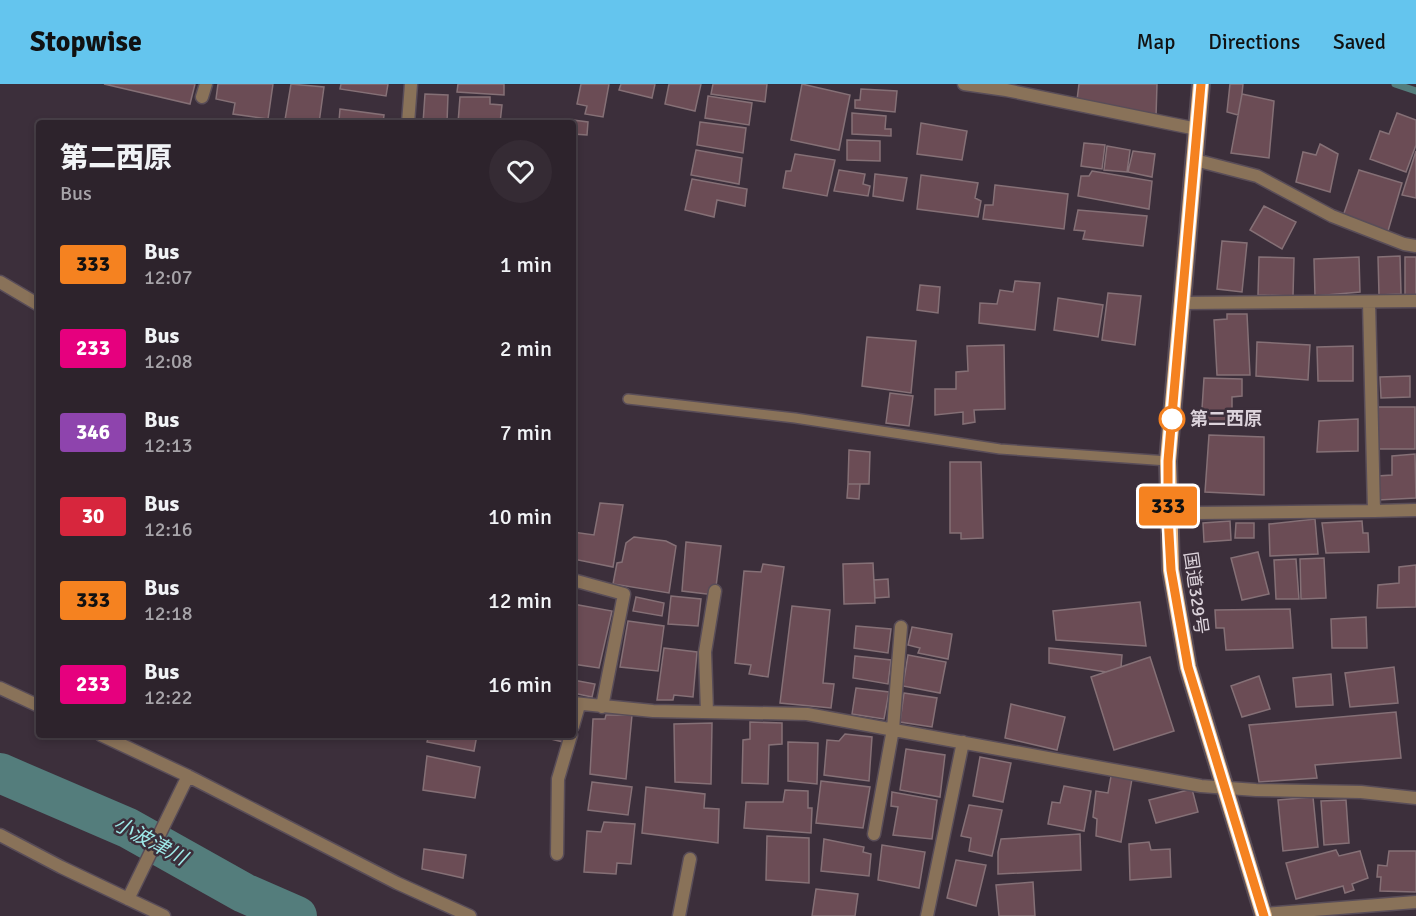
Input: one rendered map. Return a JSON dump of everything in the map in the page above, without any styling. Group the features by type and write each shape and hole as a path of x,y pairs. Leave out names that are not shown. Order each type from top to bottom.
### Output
{"highway":[{"name":"国道329号","path":"1201,84 1168,461 1171,570 1188,667 1264,915"}],"street":[{"path":"408,120 411,84"},
{"path":"964,84 1006,90 1197,129"},
{"path":"1195,160 1257,176 1332,216 1404,244 1416,246"},
{"path":"0,282 36,303"},
{"path":"1182,303 1416,301"},
{"path":"1368,302 1374,511"},
{"path":"1168,516 1196,513 1416,510"},
{"path":"576,581 624,594 602,707"},
{"path":"707,712 705,652 715,591"},
{"path":"874,834 893,729 901,627"},
{"path":"0,687 36,705"},
{"path":"576,704 653,711 807,714 1198,785 1256,790 1361,792 1416,798"},
{"path":"107,738 188,776 397,883 470,916"},
{"path":"557,855 558,779 569,738"},
{"path":"927,916 963,742"},
{"path":"128,899 188,776"},
{"path":"0,835 164,916"},
{"path":"679,916 690,859"},
{"path":"1264,915 1416,902"}],"lane":[{"path":"628,399 795,418 1000,449 1168,461"}],"building":[{"path":"104,84 195,84 190,104"},
{"path":"218,84 273,84 268,119 233,114 235,103 216,99"},
{"path":"291,84 324,87 319,120 285,120"},
{"path":"341,84 388,84 386,96 340,89"},
{"path":"458,84 504,84 504,95 457,92"},
{"path":"581,84 609,84 603,117 585,114 587,106 577,104"},
{"path":"621,84 655,84 652,98 619,90"},
{"path":"669,84 701,84 695,111 665,104"},
{"path":"713,84 767,84 765,102 711,94"},
{"path":"802,84 850,95 839,150 791,140"},
{"path":"1079,84 1157,84 1156,117 1077,100"},
{"path":"1230,84 1243,84 1238,115 1227,112"},
{"path":"861,89 897,91 895,112 855,108 855,100 860,100"},
{"path":"425,94 448,95 447,120 423,120"},
{"path":"1242,94 1274,101 1269,158 1231,153"},
{"path":"708,96 752,103 749,125 705,118"},
{"path":"460,97 490,97 490,104 502,105 500,120 458,120"},
{"path":"340,109 384,115 383,120 339,120"},
{"path":"852,113 886,116 885,129 891,129 891,136 852,134"},
{"path":"1397,113 1416,120 1416,145 1406,172 1370,159 1380,131 1389,134"},
{"path":"576,120 588,122 587,135 576,134"},
{"path":"700,122 746,128 743,153 697,145"},
{"path":"921,123 967,131 962,160 917,154"},
{"path":"847,140 880,141 880,161 847,160"},
{"path":"1084,143 1105,145 1102,169 1081,166"},
{"path":"1320,144 1338,154 1330,192 1296,182 1303,152 1316,155"},
{"path":"1107,146 1130,150 1127,172 1104,170"},
{"path":"696,150 742,158 739,184 691,175"},
{"path":"1133,151 1155,154 1152,177 1128,172"},
{"path":"1416,151 1416,198 1402,195"},
{"path":"795,154 835,160 827,196 783,188 786,171 791,171"},
{"path":"839,170 865,174 863,184 870,186 868,196 834,191"},
{"path":"1359,170 1402,183 1388,231 1342,219"},
{"path":"1092,171 1152,181 1149,209 1078,196 1081,176 1089,176"},
{"path":"875,174 907,178 903,201 873,196"},
{"path":"921,175 978,183 975,198 981,201 978,217 917,209"},
{"path":"692,179 747,189 745,206 717,200 714,217 685,210"},
{"path":"995,185 1068,194 1064,229 983,219 985,205 993,205"},
{"path":"1264,206 1296,222 1282,249 1250,230"},
{"path":"1078,210 1147,216 1143,246 1083,239 1085,231 1074,230"},
{"path":"1222,241 1247,243 1242,292 1217,289"},
{"path":"1400,256 1401,294 1379,295 1378,257"},
{"path":"1259,257 1294,258 1293,296 1258,295"},
{"path":"1359,257 1360,292 1315,296 1314,259"},
{"path":"1405,257 1416,257 1416,295 1405,295"},
{"path":"1015,281 1040,283 1035,330 979,323 980,303 997,304 1000,290 1013,292"},
{"path":"920,285 940,287 938,313 917,310"},
{"path":"1108,293 1141,296 1135,345 1102,340"},
{"path":"1058,298 1103,305 1098,337 1054,330"},
{"path":"1227,314 1247,314 1250,375 1217,375 1214,320 1227,319"},
{"path":"867,337 916,341 911,393 862,386"},
{"path":"1257,342 1310,345 1308,380 1256,376"},
{"path":"1004,345 1005,409 974,410 975,422 963,424 963,412 935,415 935,389 956,389 956,372 968,371 967,346"},
{"path":"1353,346 1353,381 1318,381 1317,347"},
{"path":"1410,376 1410,397 1381,398 1380,377"},
{"path":"1204,378 1242,379 1242,396 1232,397 1232,427 1201,424"},
{"path":"890,393 913,396 909,426 886,423"},
{"path":"1378,407 1415,407 1415,449 1377,449"},
{"path":"1358,419 1358,451 1317,452 1319,421"},
{"path":"1209,435 1264,437 1264,495 1205,492"},
{"path":"849,450 870,452 869,484 848,484"},
{"path":"1415,454 1416,498 1378,500 1377,476 1392,475 1392,456"},
{"path":"950,462 981,462 983,538 961,539 961,533 950,533"},
{"path":"848,484 860,484 859,499 847,498"},
{"path":"600,503 623,505 613,567 576,560 576,532 594,535"},
{"path":"1315,519 1318,554 1270,556 1269,524"},
{"path":"1230,521 1231,540 1204,542 1203,523"},
{"path":"1362,521 1363,533 1368,533 1369,552 1326,553 1322,523"},
{"path":"1236,523 1254,523 1254,538 1235,538"},
{"path":"634,537 666,541 676,546 669,593 613,584 617,563 622,562 626,543"},
{"path":"686,542 721,546 715,595 682,591"},
{"path":"1258,552 1269,594 1242,600 1231,558"},
{"path":"1324,558 1326,598 1301,599 1300,559"},
{"path":"1296,559 1299,599 1276,599 1274,560"},
{"path":"873,563 875,603 844,604 843,564"},
{"path":"763,564 784,567 768,677 749,674 751,665 735,663 744,571 761,572"},
{"path":"1416,565 1416,607 1377,608 1378,585 1399,583 1399,567"},
{"path":"888,579 889,597 875,598 874,580"},
{"path":"671,596 701,599 698,626 668,624"},
{"path":"636,597 664,603 662,616 633,611"},
{"path":"1140,602 1146,646 1056,640 1053,611"},
{"path":"576,605 612,611 599,668 576,664"},
{"path":"792,606 830,610 823,683 834,684 831,708 780,703"},
{"path":"1290,609 1293,648 1226,650 1224,628 1216,628 1215,610"},
{"path":"1366,617 1367,648 1332,648 1331,619"},
{"path":"628,621 664,626 658,671 620,667"},
{"path":"856,626 891,629 888,653 854,648"},
{"path":"912,627 952,634 948,659 918,653 920,648 908,645"},
{"path":"664,648 697,652 693,697 674,695 673,700 657,700"},
{"path":"1049,648 1122,655 1121,667 1106,672 1049,663"},
{"path":"908,655 946,662 940,693 903,686"},
{"path":"855,656 891,660 888,684 853,678"},
{"path":"1150,657 1174,731 1114,750 1091,677"},
{"path":"1394,667 1398,703 1350,707 1345,673"},
{"path":"1331,674 1333,705 1296,707 1293,678"},
{"path":"1259,676 1270,709 1242,717 1231,686"},
{"path":"576,681 595,684 592,697 576,694"},
{"path":"856,688 889,692 884,719 852,714"},
{"path":"904,693 937,698 932,727 900,722"},
{"path":"1011,704 1065,717 1057,750 1005,738"},
{"path":"1396,712 1401,758 1315,765 1317,778 1259,782 1249,725"},
{"path":"606,715 632,715 626,779 590,774 593,719 605,719"},
{"path":"750,722 782,723 782,744 769,745 768,784 742,783 743,740 750,739"},
{"path":"712,723 711,784 675,782 674,724"},
{"path":"845,734 872,737 869,781 824,775 827,740 839,741"},
{"path":"428,738 476,738 474,751 427,742"},
{"path":"547,738 564,738 563,742"},
{"path":"788,742 818,743 817,784 788,781"},
{"path":"906,749 945,755 940,797 900,790"},
{"path":"427,756 480,767 475,798 423,790"},
{"path":"980,757 1011,763 1003,802 973,796"},
{"path":"1111,776 1132,779 1121,842 1096,836 1097,819 1093,817 1096,791 1108,793"},
{"path":"821,781 870,787 863,828 816,823"},
{"path":"592,782 632,787 628,815 588,810"},
{"path":"1064,786 1091,791 1084,831 1048,824 1052,802 1060,803"},
{"path":"646,787 705,794 704,808 719,809 718,843 642,833"},
{"path":"1192,789 1198,812 1156,823 1149,800"},
{"path":"785,790 808,791 808,808 812,808 811,833 744,828 746,802 783,802"},
{"path":"892,792 937,800 932,839 893,835 898,807 891,806"},
{"path":"1313,797 1318,847 1283,851 1278,800"},
{"path":"1346,800 1349,843 1324,845 1321,801"},
{"path":"969,805 1002,810 992,856 969,851 971,838 961,836"},
{"path":"604,822 635,824 631,864 617,863 616,874 584,872 587,831 601,832"},
{"path":"1080,834 1081,870 998,874 998,852 1001,839"},
{"path":"767,836 809,838 809,883 766,880"},
{"path":"824,839 864,847 863,852 871,854 869,876 821,871"},
{"path":"1149,842 1151,850 1170,849 1171,877 1130,880 1129,844"},
{"path":"882,845 925,852 919,888 878,880"},
{"path":"424,849 466,855 463,878 422,869"},
{"path":"1336,850 1339,856 1360,851 1368,878 1352,884 1354,890 1345,893 1343,886 1296,899 1286,863"},
{"path":"1389,851 1416,851 1416,892 1380,891 1381,877 1377,877 1378,865 1387,866"},
{"path":"956,860 986,865 976,906 947,898"},
{"path":"1033,882 1035,916 999,916 996,885"},
{"path":"816,889 858,894 855,916 812,916"}],"waterway":[{"path":"1395,84 1416,91"},
{"name":"小波津川","path":"0,773 128,828 244,893 297,916"}],"bus line":[{"name":"333","path":"1201,84 1168,461 1171,570 1188,667 1264,916"}],"place":[{"name":"第二西原","path":"1172,419"}]}
